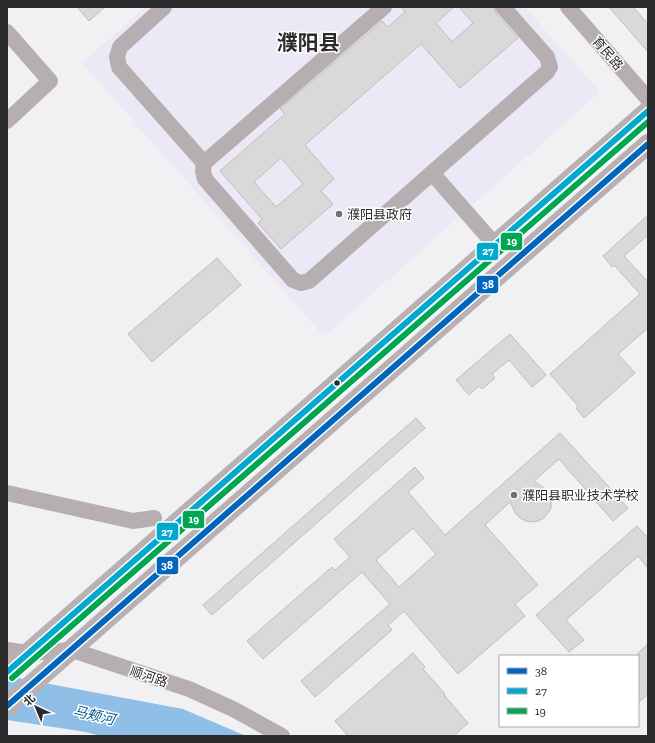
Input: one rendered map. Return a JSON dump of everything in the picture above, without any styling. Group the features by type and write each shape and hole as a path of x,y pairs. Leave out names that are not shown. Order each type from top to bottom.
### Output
{"main road":[{"path":"9,663 28,652 648,111"},
{"path":"7,706 648,144"},
{"path":"284,428 302,448"}],"street":[{"path":"164,7 120,47 117,57 119,67 204,163"},
{"path":"384,7 204,163 203,171 205,179 293,280 301,284 309,281 547,72 550,67 547,57 503,7"},
{"name":"育民路","path":"568,7 648,99"},
{"path":"7,32 50,81 7,121"},
{"path":"432,173 495,245"},
{"path":"7,493 133,521 154,518"},
{"name":"顺河路","path":"28,652 72,650 189,689 233,709 282,736"}],"shaded area":[{"name":"濮阳县政府","path":"145,7 525,7 600,92 324,337 82,63"}],"water":[{"name":"马颊河","path":"7,676 183,709 246,736 100,736 86,732 7,720"}],"building":[{"path":"77,7 105,7 89,21"},
{"path":"401,7 454,7 436,23 452,42 473,23 459,7 494,7 496,13 518,38 460,88 421,44 305,145 334,179 321,191 333,204 281,249 258,223 262,219 220,171 285,114 280,109 382,21 388,27 405,12","holes":["281,158 303,184 276,207 254,182"]},
{"path":"609,7 633,7 648,24 648,52"},
{"path":"648,215 648,235 624,256 648,282 648,328 618,354 635,373 584,418 576,408 578,406 550,374 640,294 614,265 612,267 603,256"},
{"path":"217,258 241,285 152,362 128,334"},
{"path":"510,334 546,375 532,387 509,360 492,374 495,378 482,389 479,386 469,395 456,380"},
{"path":"416,418 425,428 212,615 203,605"},
{"path":"560,433 628,508 613,521 559,459 534,481 544,488 551,497 551,508 544,518 532,522 526,521 516,514 510,502 485,525 538,585 515,604 525,616 458,674 404,611 388,625 392,630 315,697 301,681 390,604 362,572 263,659 247,641 332,567 335,570 350,557 334,539 415,467 424,478 408,492 445,535","holes":["413,528 436,554 399,587 376,560"]},
{"path":"637,526 648,538 648,568 638,556 566,620 584,640 569,652 536,615"},
{"path":"648,644 648,694 639,702 639,655 638,653"},
{"path":"413,653 425,667 423,669 468,723 454,736 348,736 335,721"}],"transit line":[{"name":"27","path":"7,672 648,111"},
{"name":"19","path":"12,678 648,122"},
{"name":"38","path":"7,706 648,144"}],"place":[{"name":"濮阳县政府","path":"339,214"},
{"name":"濮阳县职业技术学校","path":"514,495"}],"district":[{"name":"濮阳县","path":"308,43"}]}
